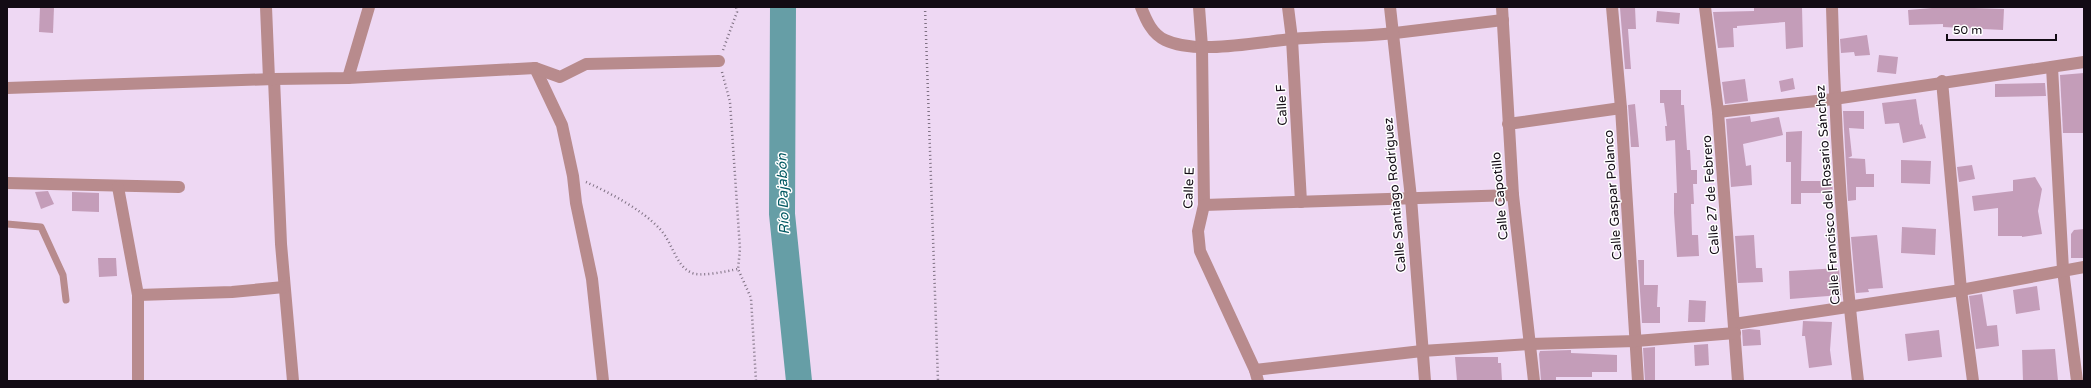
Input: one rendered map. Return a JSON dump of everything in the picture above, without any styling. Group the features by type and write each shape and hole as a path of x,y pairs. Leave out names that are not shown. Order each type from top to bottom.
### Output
{"street":[{"path":"266,7 284,287 293,381"},
{"path":"348,78 369,7"},
{"path":"1141,7 1146,21 1164,40 1178,45 1202,47 1292,39 1394,33 1503,20"},
{"name":"Calle E","path":"1199,7 1202,47 1204,205 1198,231 1200,251 1256,376"},
{"name":"Calle F","path":"1288,7 1292,39 1301,202"},
{"name":"Calle Santiago Rodríguez","path":"1390,7 1411,198 1425,381"},
{"name":"Calle Capotillo","path":"1502,7 1513,195 1534,381"},
{"name":"Calle Gaspar Polanco","path":"1612,7 1621,108 1638,381"},
{"name":"Calle 27 de Febrero","path":"1704,7 1718,112 1738,381"},
{"name":"Calle Francisco del Rosario Sánchez","path":"1832,7 1834,99 1849,305 1858,381"},
{"path":"7,88 271,79 348,78 535,68 560,77 586,64 719,61"},
{"path":"1718,112 1834,99 2084,62"},
{"path":"2052,67 2063,270 2077,381"},
{"path":"535,68 562,125 592,279 603,381"},
{"path":"1942,82 1961,290 1973,381"},
{"path":"1508,124 1621,108"},
{"path":"7,183 118,187 179,187"},
{"path":"118,187 138,295 138,381"},
{"path":"1204,205 1513,195"},
{"path":"1256,376 1422,351 1530,344 1636,341 1735,328 1849,305 1961,290 2084,267"},
{"path":"138,295 232,292 284,287"}],"lane":[{"path":"7,224 42,227 63,275 66,300"}],"path":[{"path":"736,7 736,12 719,61 730,102 740,249 738,269 751,298 756,381"},
{"path":"925,7 938,381"},
{"path":"573,176 616,196 659,227 672,246 680,264 691,273 706,274 738,269"}],"building":[{"path":"40,7 54,7 53,33 39,32"},
{"path":"1635,7 1636,29 1628,29 1631,69 1625,69 1620,8"},
{"path":"1754,7 1802,7 1803,47 1786,49 1785,22 1737,26 1737,28 1733,28 1734,47 1718,48 1713,12 1754,11"},
{"path":"1944,7 2004,9 2003,30 1943,27 1943,24 1909,25 1908,10"},
{"path":"1657,11 1680,13 1679,24 1656,22"},
{"path":"1867,35 1870,55 1855,56 1854,52 1841,53 1840,39"},
{"path":"1879,55 1898,57 1896,74 1877,72"},
{"path":"2084,73 2084,133 2063,133 2060,75"},
{"path":"1793,78 1795,89 1781,92 1779,81"},
{"path":"1745,79 1748,101 1725,104 1722,82"},
{"path":"2045,83 2046,96 1995,97 1995,84"},
{"path":"1660,90 1681,90 1681,105 1684,105 1687,150 1690,150 1691,170 1697,170 1697,184 1693,184 1694,204 1691,204 1692,235 1698,235 1699,256 1677,257 1674,213 1674,193 1677,193 1675,140 1666,141 1665,126 1667,126 1664,103 1660,103"},
{"path":"1916,99 1920,125 1922,124 1926,138 1903,143 1899,123 1885,124 1882,103"},
{"path":"1635,104 1639,147 1631,147 1628,105"},
{"path":"1843,111 1864,111 1864,129 1849,128 1852,156 1848,158 1865,159 1866,174 1874,174 1874,187 1856,187 1856,200 1848,201"},
{"path":"1750,116 1751,122 1779,117 1783,135 1743,144 1746,166 1751,165 1752,185 1731,187 1726,119"},
{"path":"1802,131 1801,181 1832,181 1833,193 1801,193 1801,204 1791,204 1791,162 1786,162 1786,132"},
{"path":"1901,160 1931,161 1930,184 1901,183"},
{"path":"1972,165 1975,179 1959,182 1957,167"},
{"path":"2035,177 2042,189 2038,211 2042,234 2022,237 1998,236 1998,208 1974,211 1972,196 2013,191 2013,180"},
{"path":"48,191 54,204 41,209 35,192"},
{"path":"72,192 99,193 99,212 72,211"},
{"path":"1902,227 1936,229 1935,255 1901,253"},
{"path":"2084,229 2084,258 2071,258 2071,234 2074,230"},
{"path":"1754,235 1756,268 1762,268 1763,282 1738,283 1735,236"},
{"path":"1877,235 1883,288 1868,289 1869,292 1856,293 1851,237"},
{"path":"98,258 116,258 117,276 99,277"},
{"path":"1638,260 1644,260 1644,285 1658,285 1657,307 1660,307 1660,323 1642,323"},
{"path":"1839,268 1841,295 1790,299 1789,271"},
{"path":"2037,286 2040,310 2016,314 2013,290"},
{"path":"1982,294 1987,326 1997,325 1999,346 1976,349 1969,296"},
{"path":"1689,300 1706,301 1705,322 1688,322"},
{"path":"1803,321 1832,322 1830,350 1832,365 1809,368 1805,336 1802,336"},
{"path":"1742,330 1760,330 1761,345 1743,346"},
{"path":"1939,330 1942,357 1908,361 1905,334"},
{"path":"1708,344 1709,365 1695,366 1694,345"},
{"path":"1655,347 1655,381 1645,381 1643,348"},
{"path":"2055,349 2058,381 2023,381 2022,350"},
{"path":"1571,350 1571,353 1617,355 1617,372 1592,372 1592,377 1556,377 1556,381 1541,381 1540,351"},
{"path":"1455,357 1498,357 1498,363 1501,363 1502,381 1457,381"}],"waterway":[{"name":"Río Dajabón","path":"783,7 782,214 799,381"}]}
